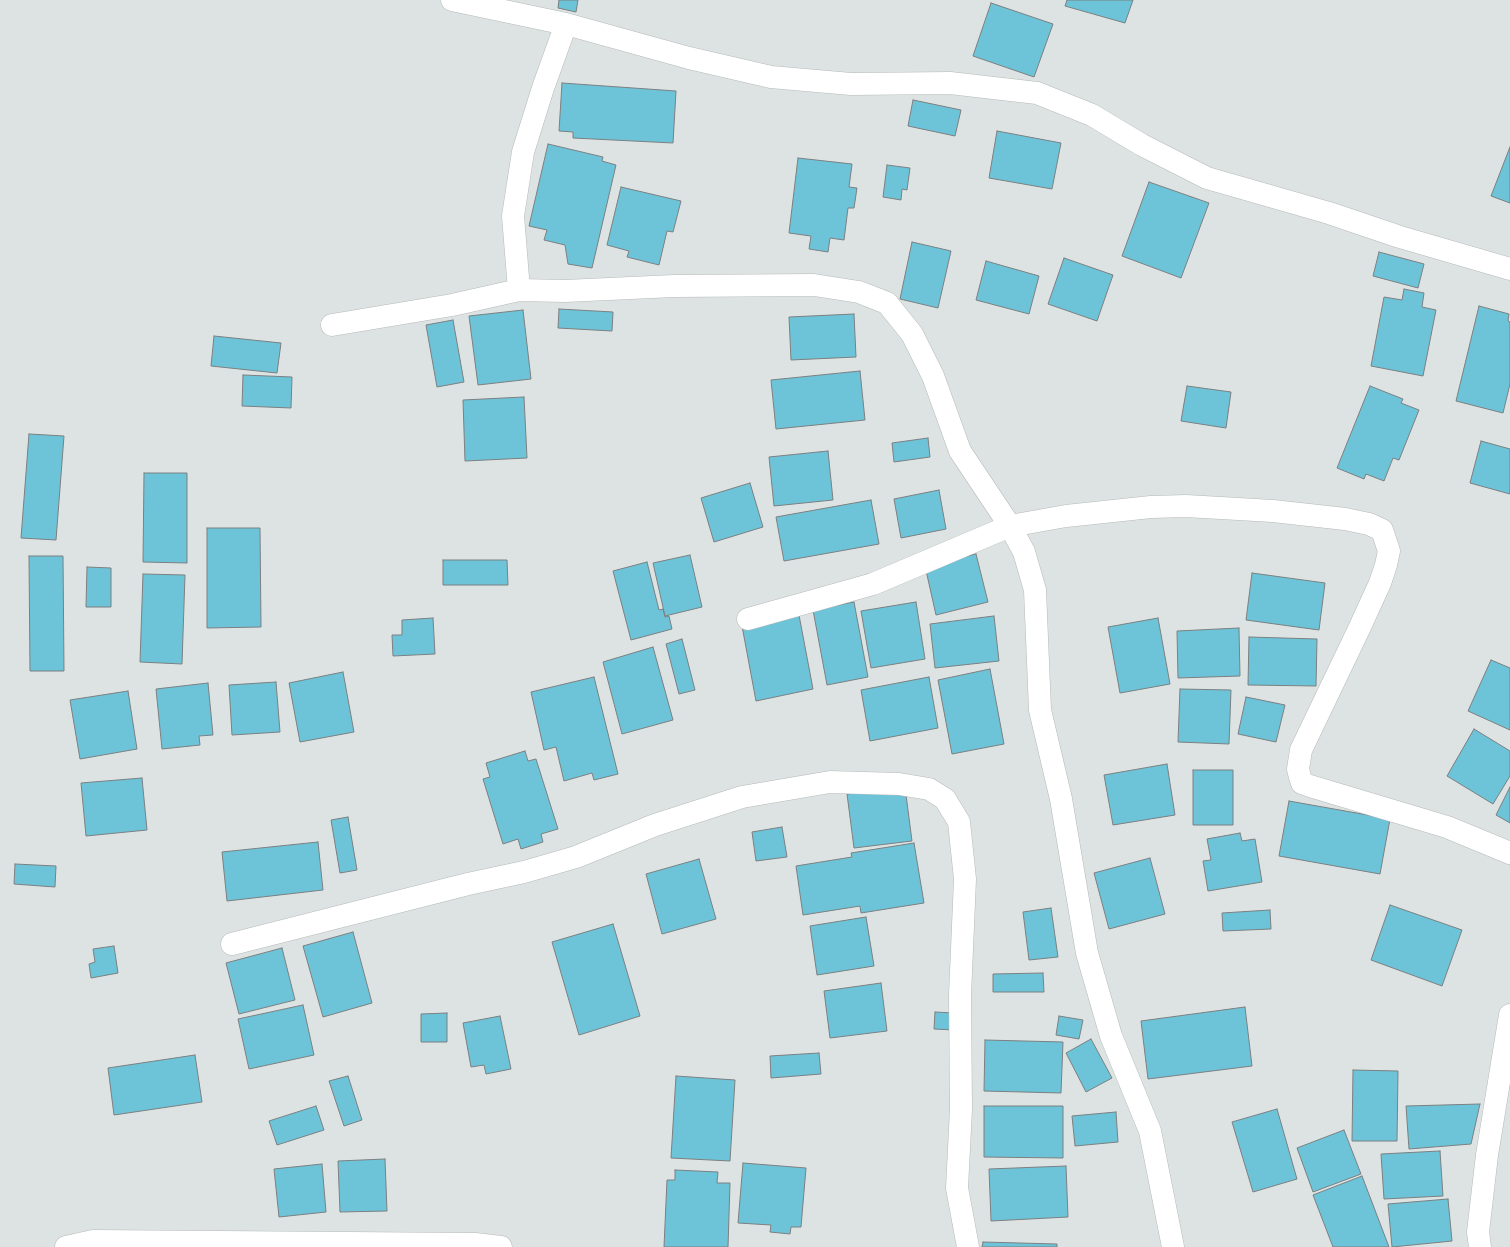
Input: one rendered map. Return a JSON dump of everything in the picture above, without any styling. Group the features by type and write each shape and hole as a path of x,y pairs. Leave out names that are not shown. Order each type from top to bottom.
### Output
{"street":[{"path":"452,0 566,24 689,58 771,77 851,84 950,84 1037,93 1092,115 1142,145 1207,178 1329,212 1400,237 1510,269"},
{"path":"519,290 513,216 522,152 542,88 566,24"},
{"path":"332,325 452,305 519,290 565,291 674,286 814,285 859,292 887,303 912,334 933,376 960,451 1010,526 1024,552 1035,590 1040,710 1062,799 1087,953 1111,1036 1150,1131 1173,1247"},
{"path":"748,619 873,584 1010,526 1066,516 1151,507 1186,506 1273,511 1345,519 1370,524 1382,530 1389,551 1382,577 1360,629 1301,750 1298,769 1302,783 1447,827 1510,853"},
{"path":"232,944 468,884 524,872 576,857 655,825 742,796 830,782 899,784 929,790 945,799 958,822 965,879 960,996 961,1109 957,1188 968,1247"},
{"path":"1480,1247 1478,1232 1488,1155 1510,1015"},
{"path":"66,1247 93,1242 475,1244 501,1247"}],"building":[{"path":"559,0 578,0 576,12 558,8"},
{"path":"1067,0 1133,0 1125,23 1065,6"},
{"path":"991,3 1053,24 1034,77 973,56"},
{"path":"562,83 676,91 673,143 573,138 573,132 559,131"},
{"path":"913,100 961,110 955,136 908,126"},
{"path":"997,131 1061,143 1052,189 989,178"},
{"path":"548,144 603,157 602,161 616,165 592,268 568,264 565,245 544,240 547,230 529,226"},
{"path":"1510,147 1510,203 1491,196"},
{"path":"798,158 852,164 849,187 857,188 854,208 848,208 844,240 830,238 828,252 809,249 811,236 789,233"},
{"path":"887,165 910,168 907,190 902,189 901,200 883,197"},
{"path":"1149,182 1209,203 1181,278 1122,256"},
{"path":"621,187 681,201 673,232 667,231 659,265 627,257 629,251 607,245"},
{"path":"912,242 951,251 938,308 900,299"},
{"path":"1379,252 1424,264 1418,288 1373,276"},
{"path":"1064,258 1113,275 1097,321 1048,304"},
{"path":"986,261 1039,276 1029,314 976,300"},
{"path":"1404,289 1424,293 1422,307 1436,310 1423,376 1371,366 1384,297 1402,300"},
{"path":"1479,306 1509,314 1510,384 1503,413 1456,401"},
{"path":"559,309 613,312 612,331 558,328"},
{"path":"523,310 531,379 478,385 469,316"},
{"path":"854,314 856,357 791,360 789,317"},
{"path":"453,320 464,382 437,387 426,325"},
{"path":"214,336 281,343 277,373 211,366"},
{"path":"860,371 865,420 776,429 771,380"},
{"path":"243,375 292,377 291,408 242,406"},
{"path":"1187,386 1231,392 1226,428 1181,421"},
{"path":"1370,386 1403,399 1401,403 1419,410 1399,460 1393,458 1384,481 1366,474 1364,479 1337,468"},
{"path":"524,397 527,458 465,461 463,400"},
{"path":"29,434 64,436 56,540 21,538"},
{"path":"928,438 930,457 894,462 892,443"},
{"path":"1481,441 1510,449 1510,494 1470,483"},
{"path":"828,451 833,500 774,506 769,457"},
{"path":"144,473 187,473 187,563 143,562"},
{"path":"750,483 763,527 714,542 701,498"},
{"path":"939,490 946,529 901,538 894,499"},
{"path":"871,500 879,544 784,561 776,517"},
{"path":"207,528 260,528 261,627 207,628"},
{"path":"976,554 988,602 936,615 925,566"},
{"path":"690,555 702,607 665,616 653,563"},
{"path":"29,556 63,556 64,671 30,671"},
{"path":"443,560 507,560 508,585 443,585"},
{"path":"647,562 659,610 663,609 665,617 669,616 672,629 631,640 613,571"},
{"path":"87,567 111,568 111,607 86,607"},
{"path":"1252,573 1325,583 1319,630 1246,620"},
{"path":"143,574 185,575 182,664 140,662"},
{"path":"854,602 868,677 827,685 813,610"},
{"path":"916,602 925,659 871,668 861,611"},
{"path":"799,615 813,689 756,701 742,626"},
{"path":"994,616 999,661 935,668 930,624"},
{"path":"433,618 435,654 393,656 392,635 402,635 402,620"},
{"path":"1158,618 1170,684 1120,693 1108,627"},
{"path":"1239,628 1240,676 1178,678 1177,631"},
{"path":"1249,637 1317,639 1316,686 1248,685"},
{"path":"682,639 695,690 679,694 666,644"},
{"path":"653,647 673,720 622,734 603,662"},
{"path":"1491,660 1510,668 1510,730 1468,711"},
{"path":"990,669 1004,744 952,754 938,680"},
{"path":"343,672 354,732 300,742 289,683"},
{"path":"594,677 618,774 594,780 592,773 564,781 556,747 544,750 531,692"},
{"path":"929,677 938,728 870,741 861,690"},
{"path":"276,682 280,732 232,735 229,685"},
{"path":"208,683 213,735 199,736 200,745 162,749 156,689"},
{"path":"1180,689 1231,690 1229,744 1178,742"},
{"path":"128,691 137,749 80,759 70,700"},
{"path":"1246,697 1285,705 1276,742 1238,734"},
{"path":"1474,729 1510,751 1510,776 1493,804 1447,776"},
{"path":"525,751 528,761 536,759 558,829 541,834 543,842 521,849 518,839 503,844 483,779 490,777 486,763"},
{"path":"1167,764 1175,815 1113,825 1104,775"},
{"path":"1193,770 1233,770 1233,825 1193,825"},
{"path":"142,778 147,830 86,836 81,783"},
{"path":"905,787 912,841 854,848 847,794"},
{"path":"1510,787 1510,823 1496,815"},
{"path":"1289,801 1390,819 1380,874 1279,856"},
{"path":"348,817 357,870 340,873 331,820"},
{"path":"782,827 787,857 756,861 752,832"},
{"path":"1240,833 1242,841 1255,839 1262,882 1208,891 1203,861 1211,860 1207,839"},
{"path":"318,842 323,890 227,901 222,852"},
{"path":"914,843 924,903 861,913 860,906 803,915 796,866 852,857 851,853"},
{"path":"1150,858 1165,914 1109,929 1094,873"},
{"path":"699,859 716,919 662,934 646,874"},
{"path":"15,864 56,866 55,887 14,884"},
{"path":"1390,905 1462,930 1442,986 1371,960"},
{"path":"1051,908 1058,957 1029,960 1023,912"},
{"path":"1270,910 1271,929 1223,931 1222,913"},
{"path":"866,917 874,966 817,975 810,926"},
{"path":"613,924 640,1016 579,1035 552,942"},
{"path":"353,932 372,1003 323,1017 303,946"},
{"path":"114,946 118,973 91,978 89,964 95,962 93,949"},
{"path":"282,948 295,1000 239,1014 226,963"},
{"path":"1043,973 1044,992 993,992 993,974"},
{"path":"881,983 887,1031 830,1038 824,991"},
{"path":"303,1005 314,1055 249,1069 238,1019"},
{"path":"1245,1007 1252,1066 1148,1079 1141,1021"},
{"path":"935,1012 954,1013 954,1030 934,1029"},
{"path":"447,1013 447,1042 421,1042 421,1014"},
{"path":"500,1016 511,1069 486,1074 484,1065 471,1067 463,1023"},
{"path":"1059,1016 1083,1020 1079,1039 1056,1035"},
{"path":"1091,1039 1112,1078 1086,1092 1066,1053"},
{"path":"985,1040 1063,1042 1061,1093 984,1091"},
{"path":"819,1053 821,1074 771,1078 770,1056"},
{"path":"195,1055 202,1102 114,1115 108,1068"},
{"path":"1353,1070 1398,1071 1397,1141 1352,1141"},
{"path":"348,1076 362,1120 344,1126 329,1081"},
{"path":"676,1076 735,1080 730,1161 671,1158"},
{"path":"1480,1104 1471,1144 1409,1149 1406,1106"},
{"path":"316,1106 324,1130 277,1145 269,1121"},
{"path":"984,1106 1063,1106 1063,1158 984,1157"},
{"path":"1277,1109 1297,1179 1253,1192 1232,1122"},
{"path":"1116,1112 1118,1142 1075,1146 1072,1116"},
{"path":"1344,1130 1361,1174 1313,1192 1297,1148"},
{"path":"1440,1151 1443,1196 1384,1199 1381,1154"},
{"path":"385,1159 387,1211 340,1212 338,1161"},
{"path":"743,1163 806,1168 801,1227 791,1227 790,1234 770,1232 771,1225 738,1223"},
{"path":"322,1164 326,1212 279,1217 274,1169"},
{"path":"1066,1166 1068,1217 991,1221 989,1169"},
{"path":"675,1170 718,1172 717,1183 730,1183 728,1247 664,1247 667,1180 675,1180"},
{"path":"1362,1176 1389,1247 1333,1247 1313,1195"},
{"path":"1448,1199 1452,1241 1392,1247 1388,1204"},
{"path":"983,1242 1057,1244 1057,1247 982,1247"}]}
